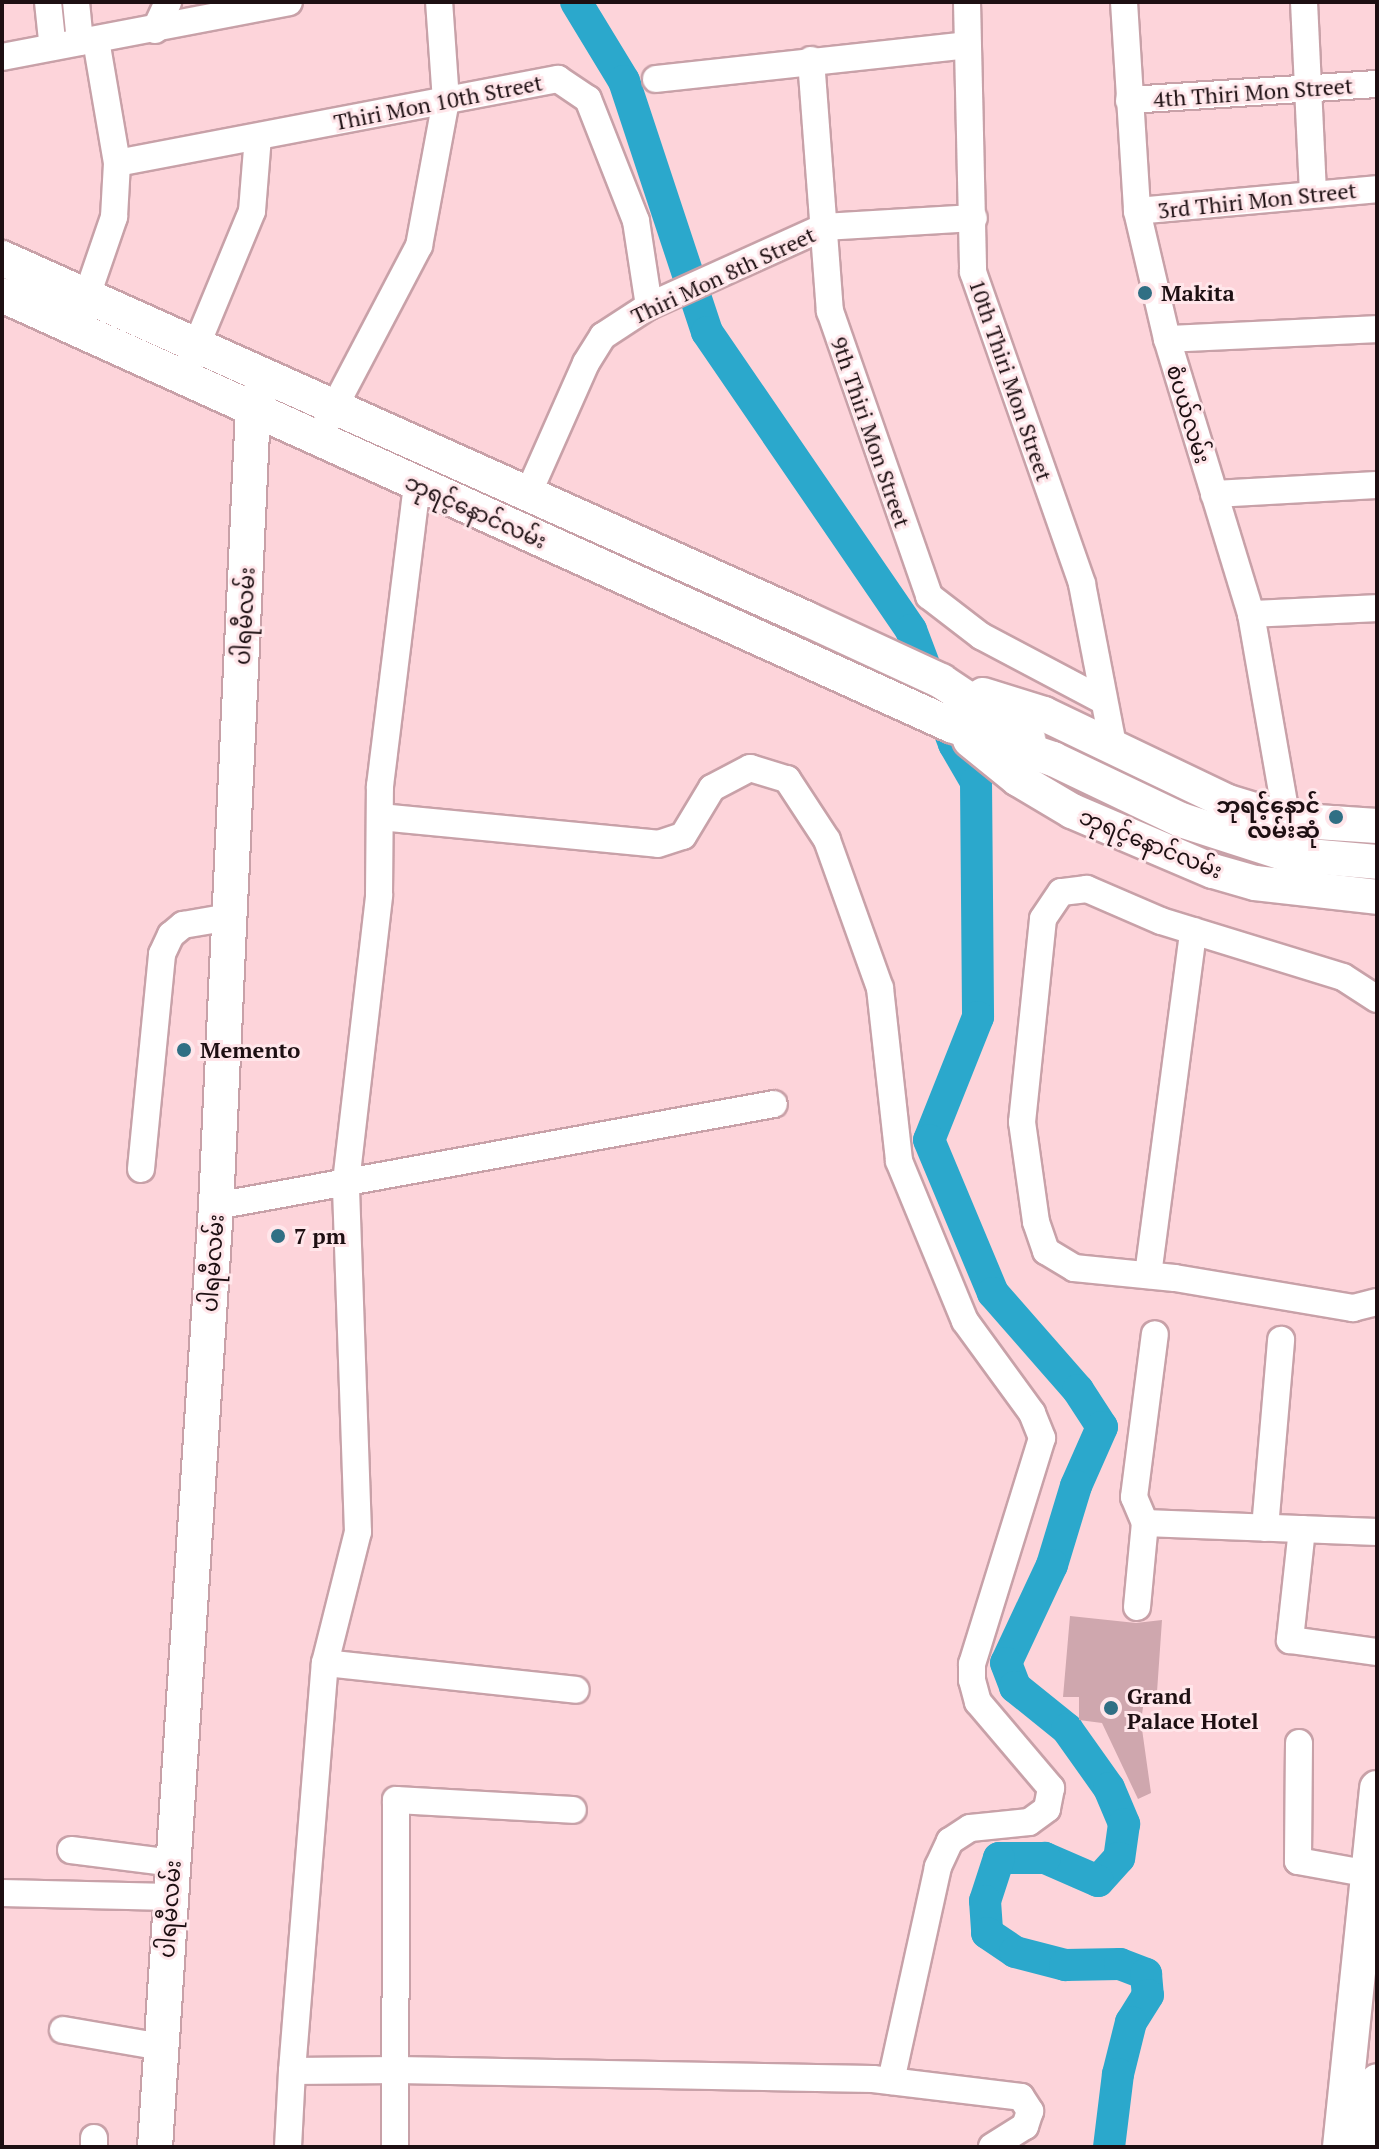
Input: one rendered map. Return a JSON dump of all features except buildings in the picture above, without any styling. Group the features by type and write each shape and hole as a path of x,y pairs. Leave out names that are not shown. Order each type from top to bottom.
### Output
{"main road":[{"name":"ဘုရင့်နောင်လမ်း","path":"2,258 81,314"},
{"name":"ဘုရင့်နောင်လမ်း","path":"2,295 81,314 259,395 319,440 951,725 1053,759 1227,838 1286,854 1377,862"},
{"name":"ဘုရင့်နောင်လမ်း","path":"259,395 332,408 941,681 1044,714 1228,802 1287,820 1377,826"},
{"name":"ပါရမီလမ်း","path":"155,2147 216,1206 259,395"},
{"path":"409,481 416,445"},
{"name":"ဘုရင့်နောင်လမ်း","path":"941,681 1053,759"},
{"name":"ဘုရင့်နောင်လမ်း","path":"951,725 1018,779 1072,811 1174,855 1255,883 1377,897"},
{"path":"1364,2143 1371,1979 1370,1874 1377,1788"},
{"path":"1364,2143 1377,2081"}],"street":[{"path":"48,2 52,39"},
{"path":"76,2 117,163 114,217 81,314"},
{"path":"155,30 168,2"},
{"path":"2,57 289,2"},
{"path":"319,440 332,408 419,246 446,101 439,2"},
{"name":"10th Thiri Mon Street","path":"967,2 973,272 1082,584 1114,750"},
{"name":"စံပယ်လမ်း","path":"1124,2 1137,211 1167,339 1251,614 1287,820"},
{"path":"1304,2 1313,191"},
{"path":"656,79 967,45"},
{"name":"9th Thiri Mon Street","path":"811,60 830,311 929,596 981,636 1104,701"},
{"name":"Thiri Mon 10th Street","path":"117,163 558,79 588,99 636,221 649,306"},
{"name":"4th Thiri Mon Street","path":"1129,100 1308,86 1377,84"},
{"path":"189,363 252,211 258,137"},
{"name":"3rd Thiri Mon Street","path":"1137,211 1313,191 1377,189"},
{"name":"Thiri Mon 8th Street","path":"528,494 597,345 649,306 824,227 974,218"},
{"path":"1167,339 1377,329"},
{"path":"288,2147 325,1663 358,1532 346,1182 379,895 380,817 409,481"},
{"path":"1214,494 1377,485"},
{"path":"1251,614 1377,608"},
{"path":"380,817 658,844 683,836 712,788 750,768 787,779 827,840 880,988 899,1161 965,1321 1032,1413 1042,1438 972,1664 972,1680 978,1702 1051,1788 1047,1809 1029,1822 970,1828 950,1841 938,1867 891,2081"},
{"path":"1377,999 1343,977 1193,931 1087,889 1061,892 1043,919 1022,1122 1036,1222 1046,1251 1074,1268 1148,1275 1353,1308 1377,1302"},
{"path":"141,1169 162,954 171,935 183,925 230,917"},
{"path":"1148,1275 1193,931"},
{"path":"216,1206 774,1104"},
{"path":"1137,1607 1145,1523 1134,1497 1155,1334"},
{"path":"1265,1528 1281,1340"},
{"path":"1145,1523 1377,1532"},
{"path":"1302,1529 1290,1640 1377,1652"},
{"path":"325,1663 576,1690"},
{"path":"1299,1743 1298,1861 1370,1874"},
{"path":"395,2147 398,2070 396,1800 573,1810"},
{"path":"71,1850 172,1863"},
{"path":"2,1893 170,1897"},
{"path":"63,2030 161,2047"},
{"path":"292,2071 398,2070 891,2081 1021,2097 1030,2111 1025,2126 992,2147"}],"waterway":[{"path":"576,2 624,81 707,332 911,630 954,744 976,782 978,1017 929,1140 993,1293 1078,1390 1102,1427 1076,1486 1052,1565 1006,1663 1015,1687 1067,1729 1109,1788 1124,1824 1119,1858 1098,1881 1045,1858 999,1858 985,1901 987,1933 1015,1952 1065,1965 1120,1964 1146,1974 1148,1995 1131,2022 1118,2074 1109,2147"}],"place":[{"name":"Makita","path":"1145,293"},
{"name":"ဘုရင့်နောင် လမ်းဆုံ","path":"1336,817"},
{"name":"Memento","path":"184,1050"},
{"name":"7 pm","path":"278,1236"},
{"name":"Grand Palace Hotel","path":"1111,1708"}]}
